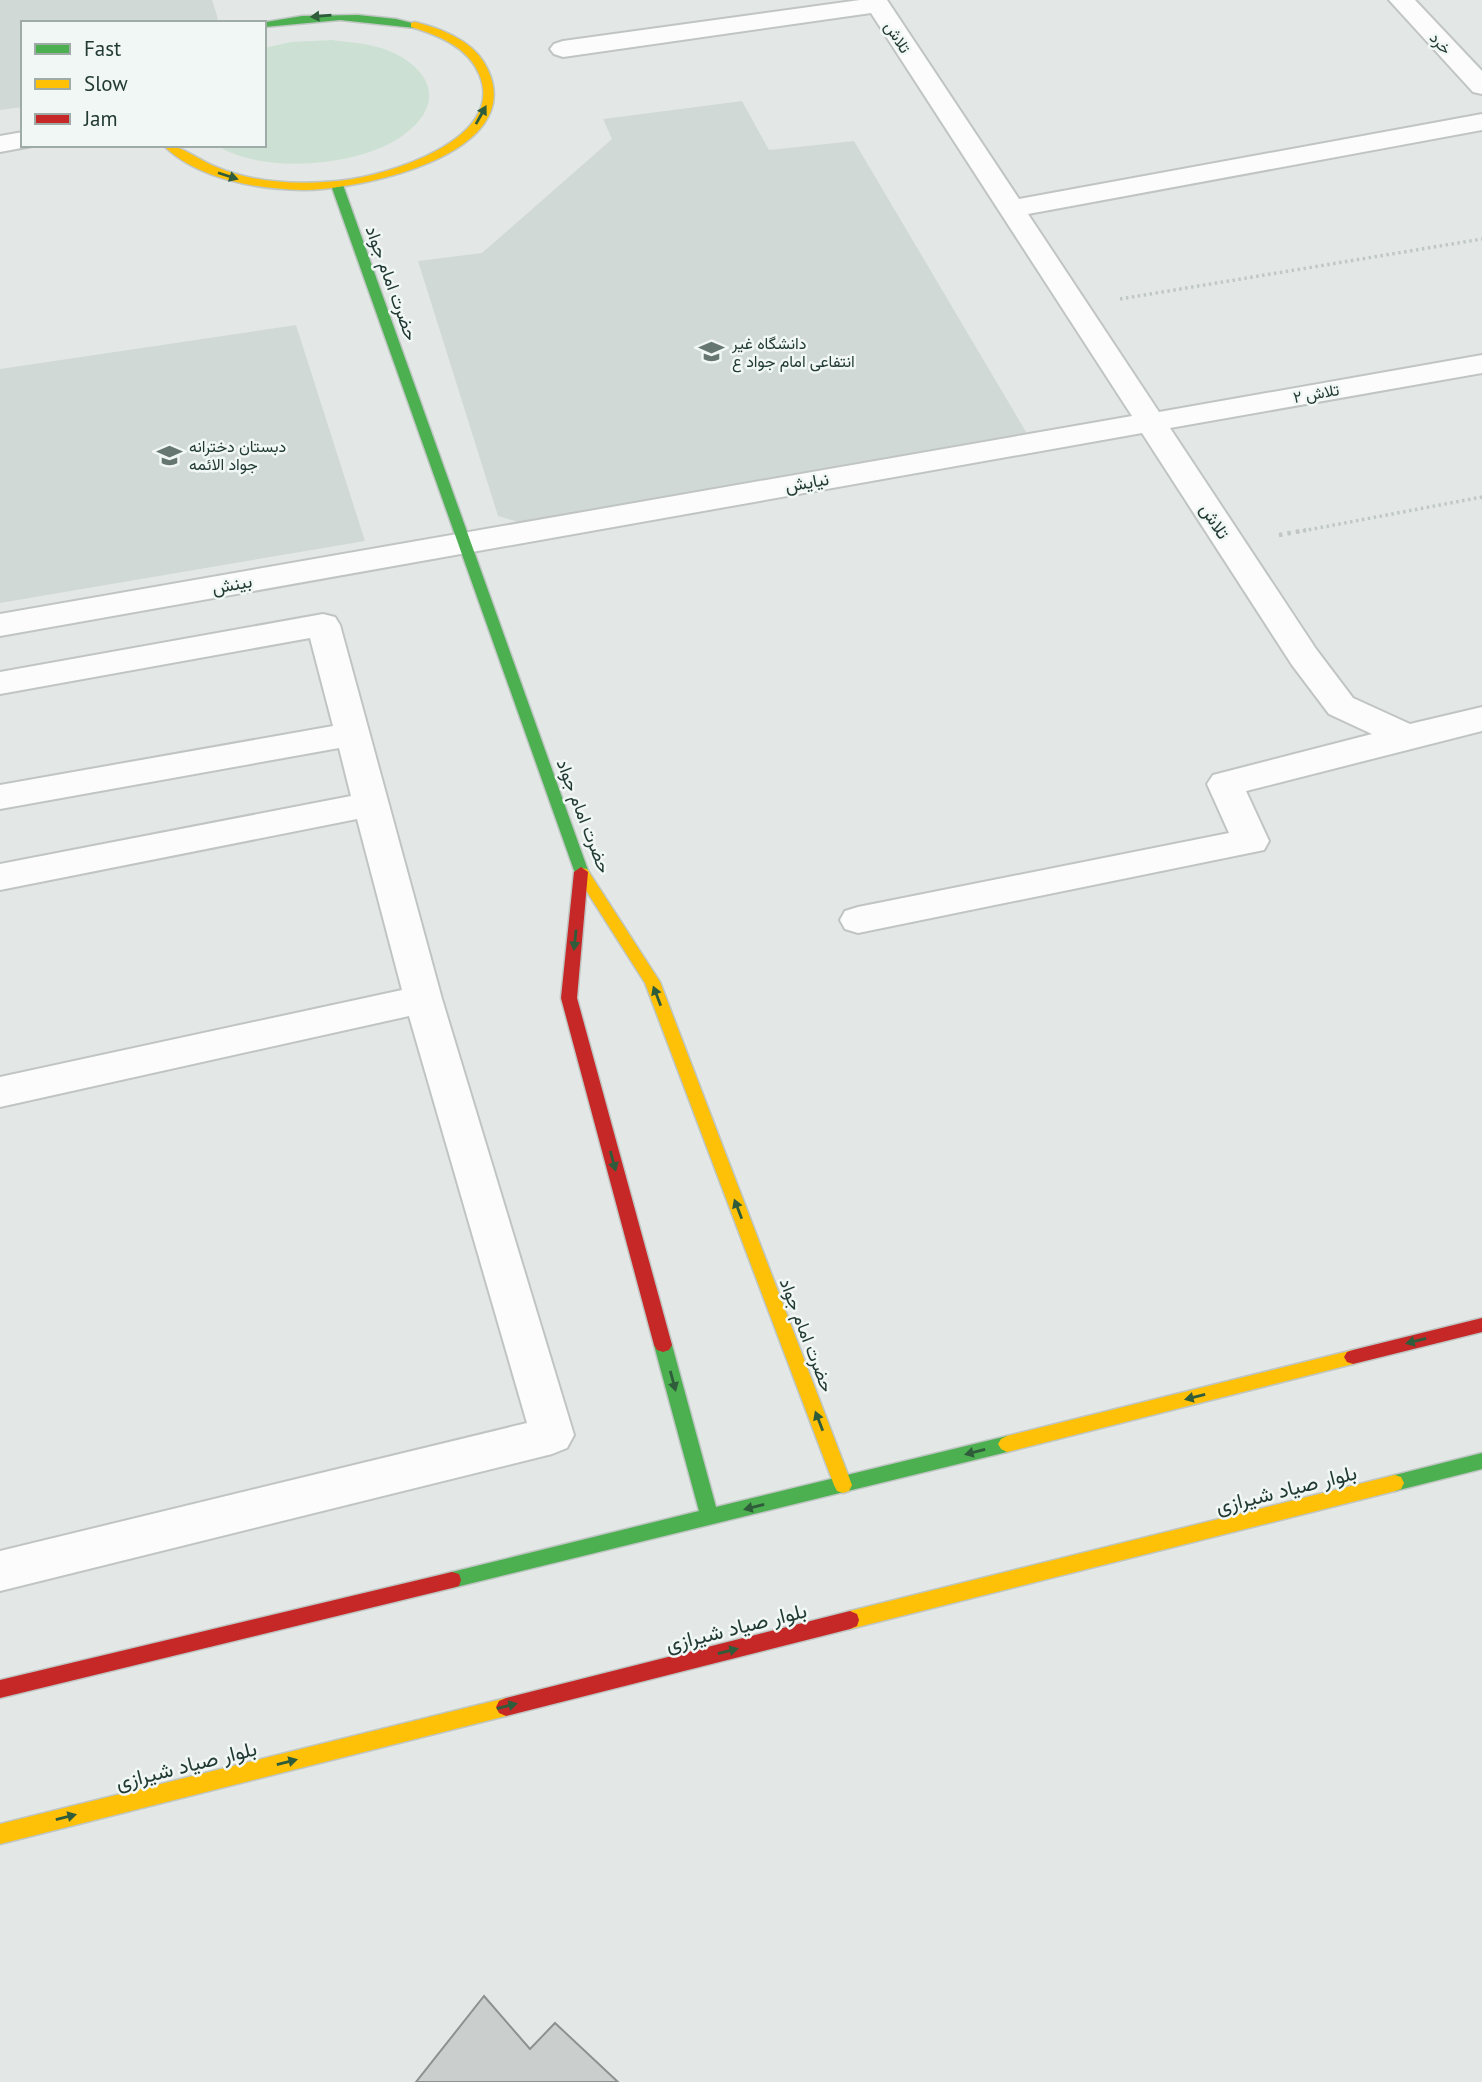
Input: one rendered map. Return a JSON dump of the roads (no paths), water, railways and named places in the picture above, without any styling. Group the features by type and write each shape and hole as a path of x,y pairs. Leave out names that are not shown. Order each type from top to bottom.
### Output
{"street":[{"name":"خرد","path":"1401,0 1482,86"},
{"name":"تلاش","path":"563,48 878,5 1304,657 1341,706 1407,736"},
{"path":"171,147 195,165 236,179 284,186 337,185 388,175 432,159 465,137 485,113 490,87 481,63 458,43 424,27 381,18 334,15 284,14 266,23"},
{"path":"1011,209 1482,122"},
{"path":"0,144 21,141"},
{"name":"حضرت امام جواد","path":"337,185 581,872 652,982 843,1485"},
{"name":"تلاش ۲","path":"1149,421 1482,364"},
{"name":"نیایش","path":"465,543 1149,421"},
{"name":"بینش","path":"0,625 465,543"},
{"path":"0,682 323,625 423,999 552,1435 0,1570"},
{"path":"858,920 1251,841 1225,784 1482,719"},
{"path":"0,797 352,734"},
{"path":"0,877 371,804"},
{"path":"581,872 569,998 710,1518"},
{"path":"0,1092 423,999"},
{"path":"0,1689 710,1518 1482,1325"},
{"name":"بلوار صیاد شیرازی","path":"0,1834 1482,1461"}],"place":[{"name":"دانشگاه غیر انتفاعی امام جواد ع","path":"712,352"},
{"name":"دبستان دخترانه جواد الائمه","path":"169,455"}]}
